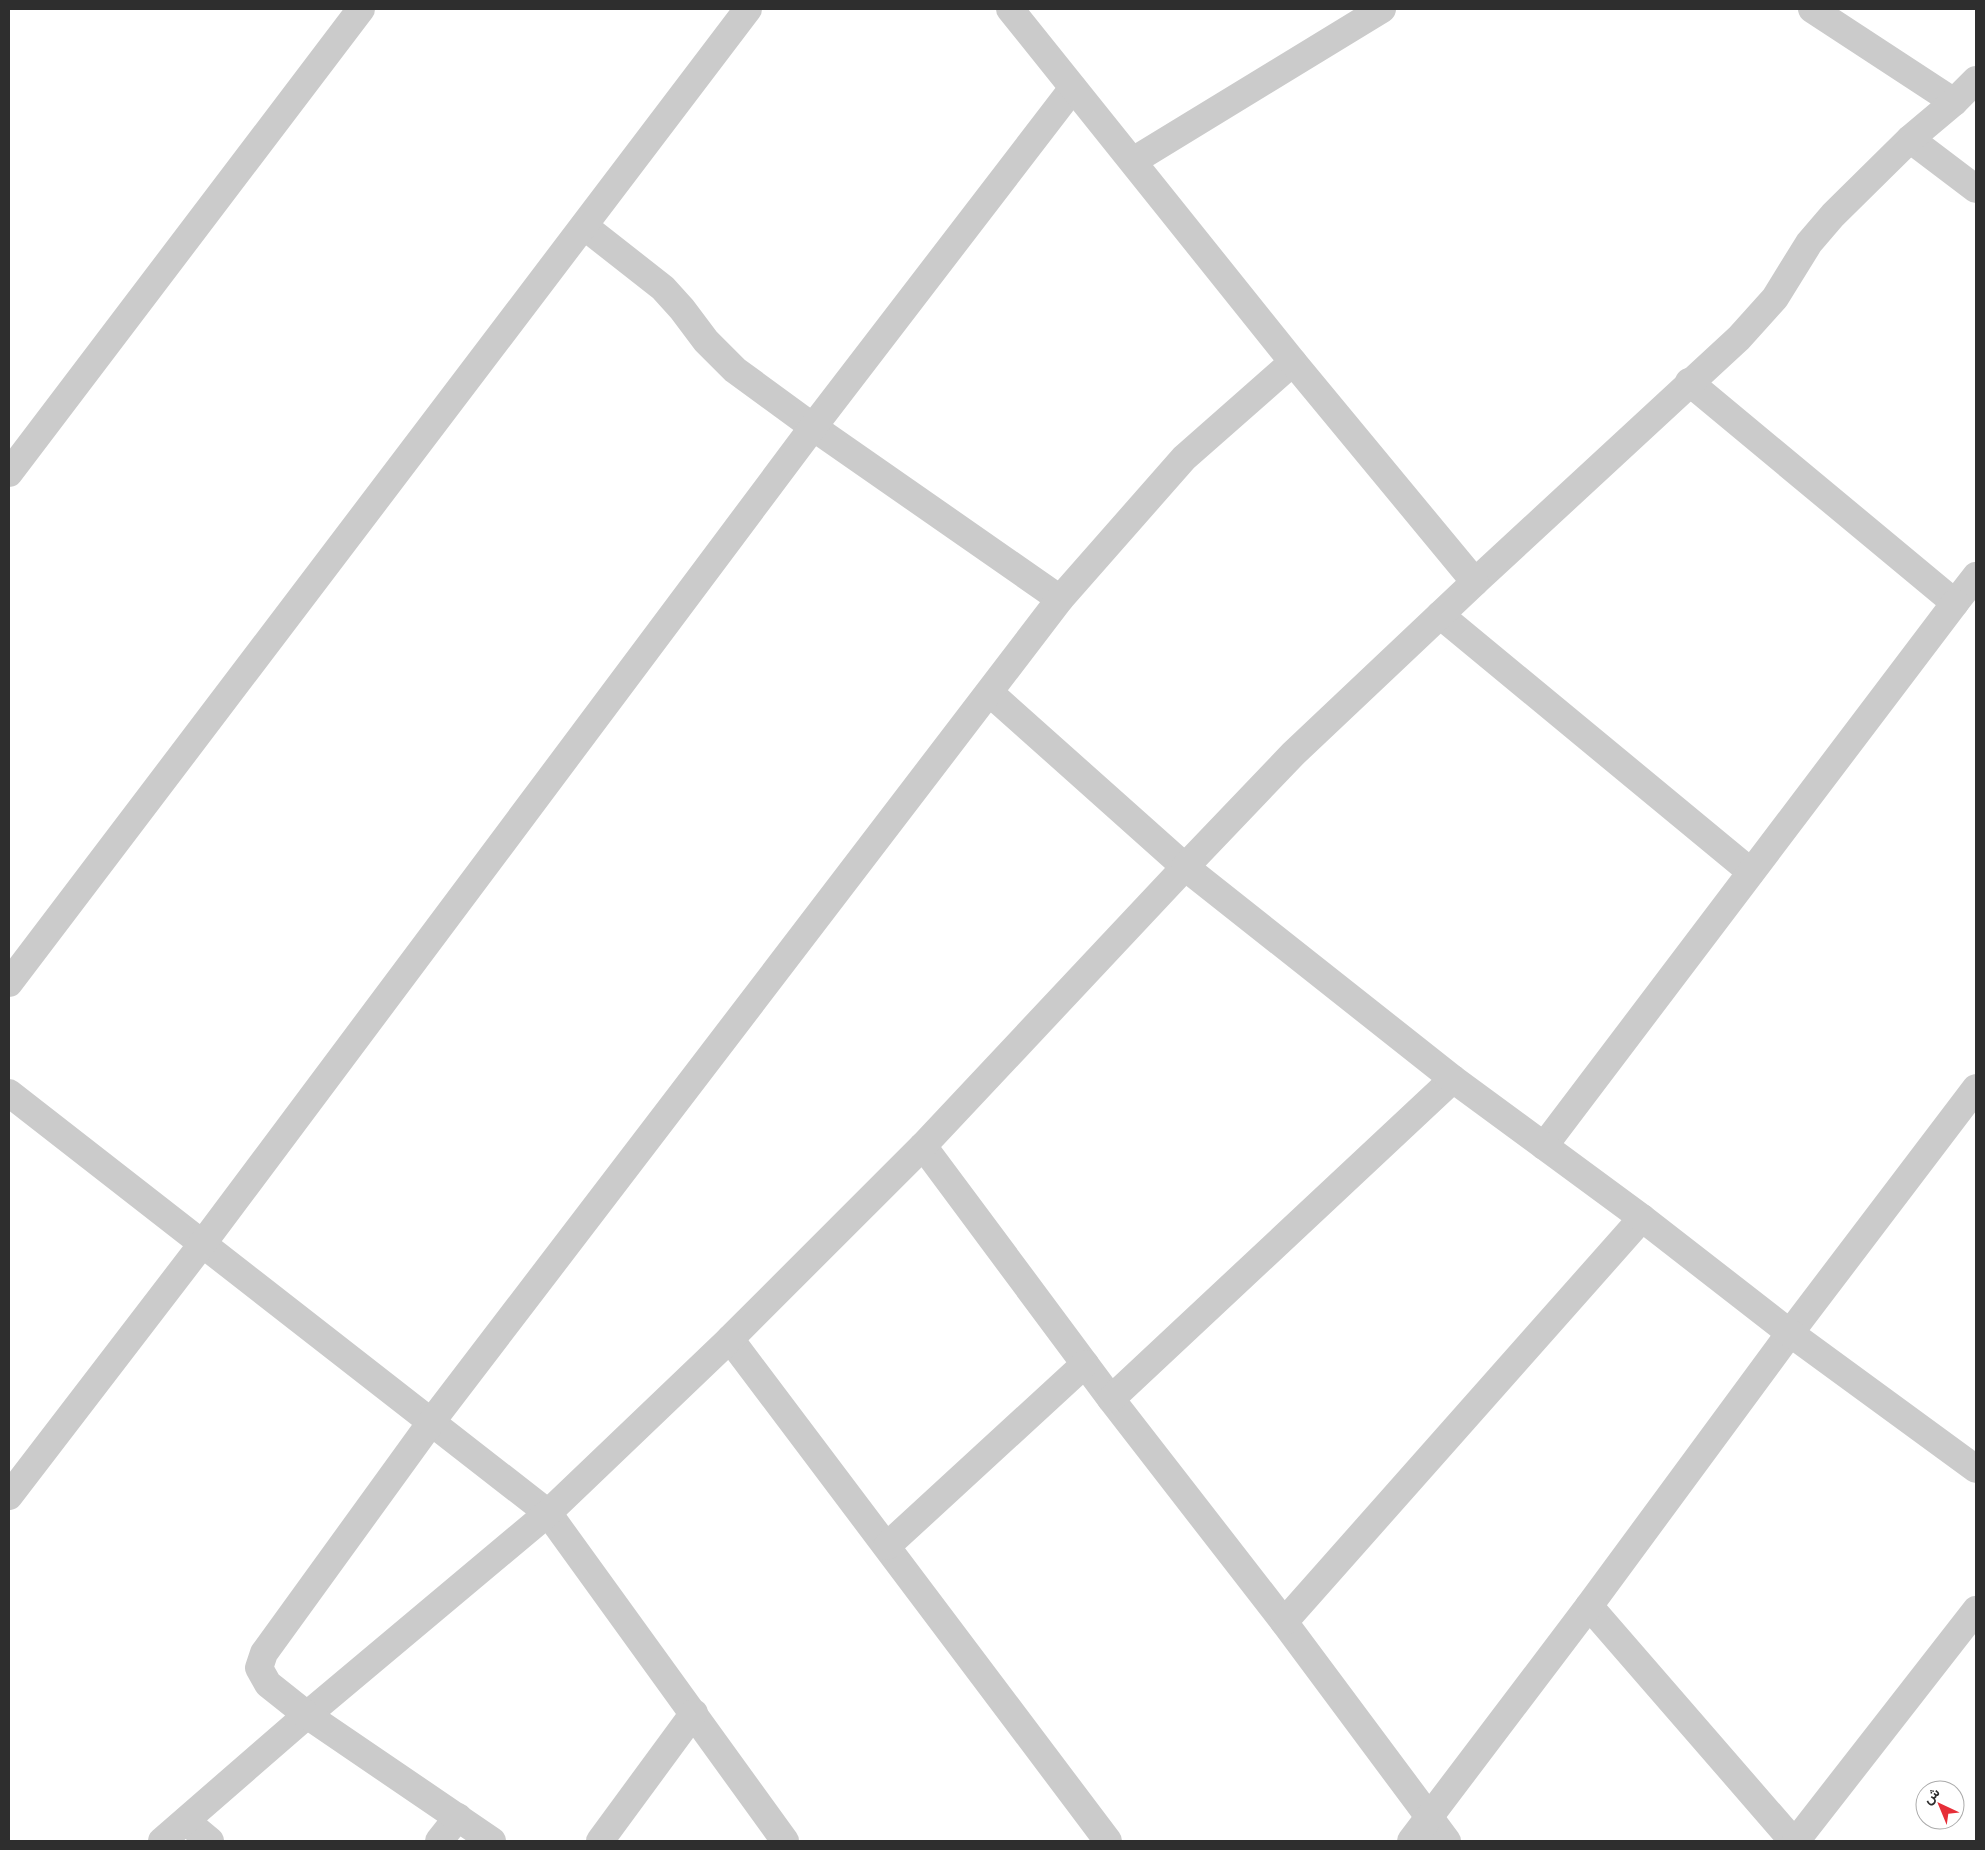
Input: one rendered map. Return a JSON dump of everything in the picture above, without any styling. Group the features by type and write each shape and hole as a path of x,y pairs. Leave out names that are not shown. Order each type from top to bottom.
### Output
{"street":[{"path":"9,473 361,9"},
{"path":"9,983 748,9"},
{"path":"1010,9 1293,362 1475,582"},
{"path":"1812,9 1954,102"},
{"path":"1133,161 1376,10"},
{"path":"162,1841 307,1715 548,1513 730,1339 924,1146 1293,754 1758,318 1774,298 1809,243 1833,215 1910,139 1954,102 1976,80"},
{"path":"9,1496 203,1243 813,427 1073,88"},
{"path":"1910,139 1976,189"},
{"path":"584,226 663,288 682,309 706,341 735,370 813,427 1060,599"},
{"path":"492,1841 307,1715 268,1684 258,1668 264,1653 432,1421 1060,599 1184,458 1293,362"},
{"path":"1689,382 1955,603"},
{"path":"1544,1146 1976,576"},
{"path":"1440,615 1751,872"},
{"path":"990,693 1185,867 1453,1079 1642,1218 1790,1333 1976,1469"},
{"path":"1111,1399 1453,1079"},
{"path":"1411,1841 1589,1606 1790,1333 1976,1088"},
{"path":"9,1093 548,1513 785,1841"},
{"path":"924,1146 1111,1399 1284,1622 1447,1841"},
{"path":"1284,1622 1642,1218"},
{"path":"730,1339 1108,1841"},
{"path":"887,1546 1085,1364"},
{"path":"1589,1606 1795,1841 1976,1610"},
{"path":"600,1841 694,1713"},
{"path":"439,1841 458,1817"},
{"path":"186,1821 210,1841"}]}
